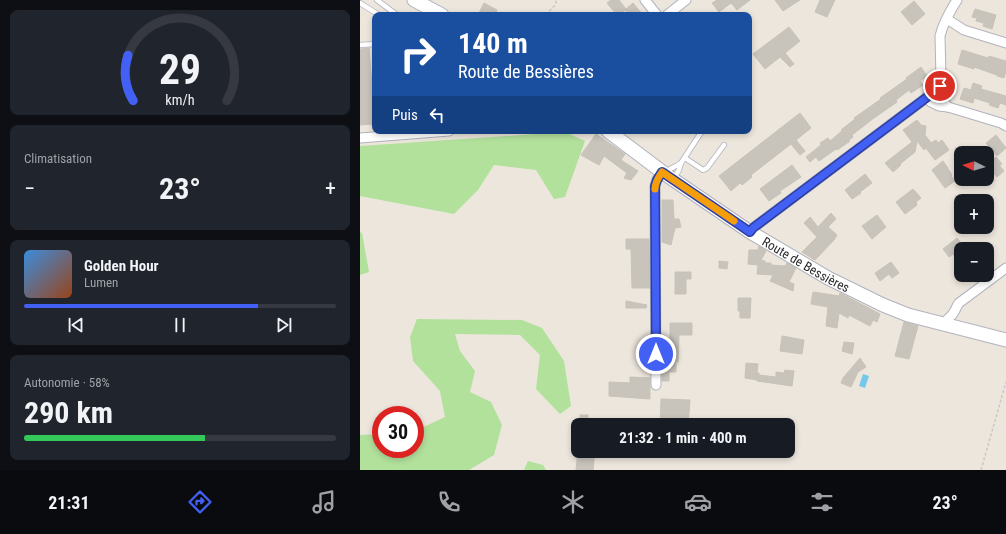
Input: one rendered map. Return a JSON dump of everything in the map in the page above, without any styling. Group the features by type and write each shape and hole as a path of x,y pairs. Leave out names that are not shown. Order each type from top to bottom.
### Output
{"main road":[{"path":"414,0 436,12"},
{"name":"Route de Bessières","path":"612,134 667,175 750,232 828,278 883,305 908,315 1006,340"}],"street":[{"path":"645,0 655,12"},
{"path":"671,12 686,0"},
{"path":"750,232 753,228 940,86 941,30 957,0"},
{"path":"947,19 964,30 1006,43"},
{"path":"938,88 945,104 948,107"},
{"path":"926,98 930,102 939,106 948,107 1001,123 1006,126"},
{"path":"360,138 388,134"},
{"path":"656,385 655,186 657,180 667,175"},
{"path":"950,326 946,320 954,312 959,303 1006,268"}],"lane":[{"path":"377,0 393,12"},
{"path":"360,3 374,12"},
{"path":"360,45 372,44"},
{"path":"667,175 668,170 681,163 700,134"},
{"path":"685,158 703,170 707,168 724,145"},
{"path":"667,175 679,170 681,163"}],"path":[{"path":"549,12 556,4 556,0"},
{"path":"981,470 1006,382"}],"green space":[{"path":"536,134 569,134 585,141 565,197 554,199 536,170 494,165 478,190 454,214 360,196 360,146"},
{"path":"360,232 362,233 369,272 360,275"},
{"path":"417,319 522,320 542,328 564,361 571,406 560,414 536,389 540,355 520,335 455,334 460,351 475,371 470,392 491,402 502,425 494,455 469,470 360,470 360,435 372,434 372,458 424,458 424,427 445,417 440,391 413,361 410,337"},
{"path":"528,461 543,465 546,470 524,470"}],"water":[{"path":"863,374 869,376 865,388 859,386"}],"building":[{"path":"611,0 619,0 626,9 633,3 640,12 627,12 625,10 623,12 614,12 607,3"},
{"path":"717,0 750,0 737,10 731,3 719,12 712,3"},
{"path":"775,0 800,0 783,11"},
{"path":"820,0 835,0 827,17 815,12"},
{"path":"914,1 925,14 912,25 901,12"},
{"path":"484,3 497,10 496,12 480,12"},
{"path":"975,9 996,15 992,29 983,26 984,23 976,21 977,18 972,17"},
{"path":"789,27 800,41 785,53 794,64 790,67 780,57 765,69 753,54"},
{"path":"369,48 372,86 372,124 360,125 360,49"},
{"path":"962,50 988,58 989,56 1006,61 1004,78 974,67 974,69 958,64"},
{"path":"921,67 927,76 920,81 923,85 911,93 909,90 896,100 897,102 852,135 853,137 849,140 850,141 837,150 836,149 819,161 816,157 810,162 806,157 821,145 820,143 828,138 830,141 855,119 854,118 881,99 880,98"},
{"path":"973,83 982,86 981,89 1006,96 1006,105 1000,103 998,108 989,105 990,103 974,98 973,103 960,99 964,88 971,90"},
{"path":"800,113 811,128 796,140 805,151 800,155 791,144 751,175 752,177 742,185 740,183 731,191 719,176"},
{"path":"917,120 921,125 926,126 925,135 931,143 936,140 938,143 942,140 949,150 935,160 926,148 924,150 917,141 915,152 900,164 901,165 893,172 885,163 912,142 903,130"},
{"path":"596,134 625,154 621,160 638,171 631,180 624,178 627,173 604,156 599,165 581,155"},
{"path":"996,135 1006,148 997,156 994,152 994,146 989,146 986,143"},
{"path":"996,157 1002,164 999,166 1004,171 997,177 994,173 994,159"},
{"path":"943,161 952,175 951,176 954,182 945,188 932,170"},
{"path":"792,165 801,177 780,191 781,193 769,201 760,189"},
{"path":"865,174 872,183 852,199 845,190"},
{"path":"913,189 921,198 916,202 917,205 905,214 896,202"},
{"path":"662,200 673,200 674,219 679,219 681,227 675,228 671,245 662,242"},
{"path":"831,213 836,219 828,227 837,235 815,260 802,252 817,237 804,223 810,217 818,227"},
{"path":"877,215 886,227 872,239 862,226"},
{"path":"957,238 960,242 954,242 954,255 953,254 949,257 943,249"},
{"path":"626,239 649,239 650,288 632,288 631,249 626,249"},
{"path":"759,246 766,251 761,260 765,261 765,263 785,266 787,263 796,268 789,282 794,284 793,291 770,281 773,275 757,274 758,265 748,264 749,250 758,250"},
{"path":"719,261 728,262 727,269 719,268"},
{"path":"891,262 899,273 892,278 889,274 880,281 875,273"},
{"path":"675,272 691,272 691,279 686,279 686,294 675,294"},
{"path":"813,292 839,296 840,293 880,314 877,322 873,320 870,326 849,315 848,318 839,313 837,328 826,326 828,307 811,304"},
{"path":"738,298 751,298 750,318 740,318 740,311 738,311"},
{"path":"626,301 647,305 646,308 626,308"},
{"path":"904,322 918,326 909,359 895,356"},
{"path":"670,323 692,323 692,335 679,335 676,372 669,372 669,381 662,381 662,350 670,350"},
{"path":"782,336 804,340 802,354 780,351"},
{"path":"844,342 854,343 852,354 842,351"},
{"path":"860,358 866,367 858,372 851,387 841,383 843,378"},
{"path":"746,363 758,364 757,373 759,373 759,375 776,377 776,372 784,373 785,370 794,371 792,386 745,378"},
{"path":"630,377 650,378 650,399 609,396 609,382 630,383"},
{"path":"661,399 690,400 689,418 660,418"},
{"path":"580,415 588,415 588,418 580,418"},
{"path":"577,458 594,458 593,470 576,470"}],"slow traffic":[{"path":"655,189 657,180 662,172 734,221"}],"route":[{"path":"656,354 655,186 662,172 750,232 753,228 940,86"}]}
